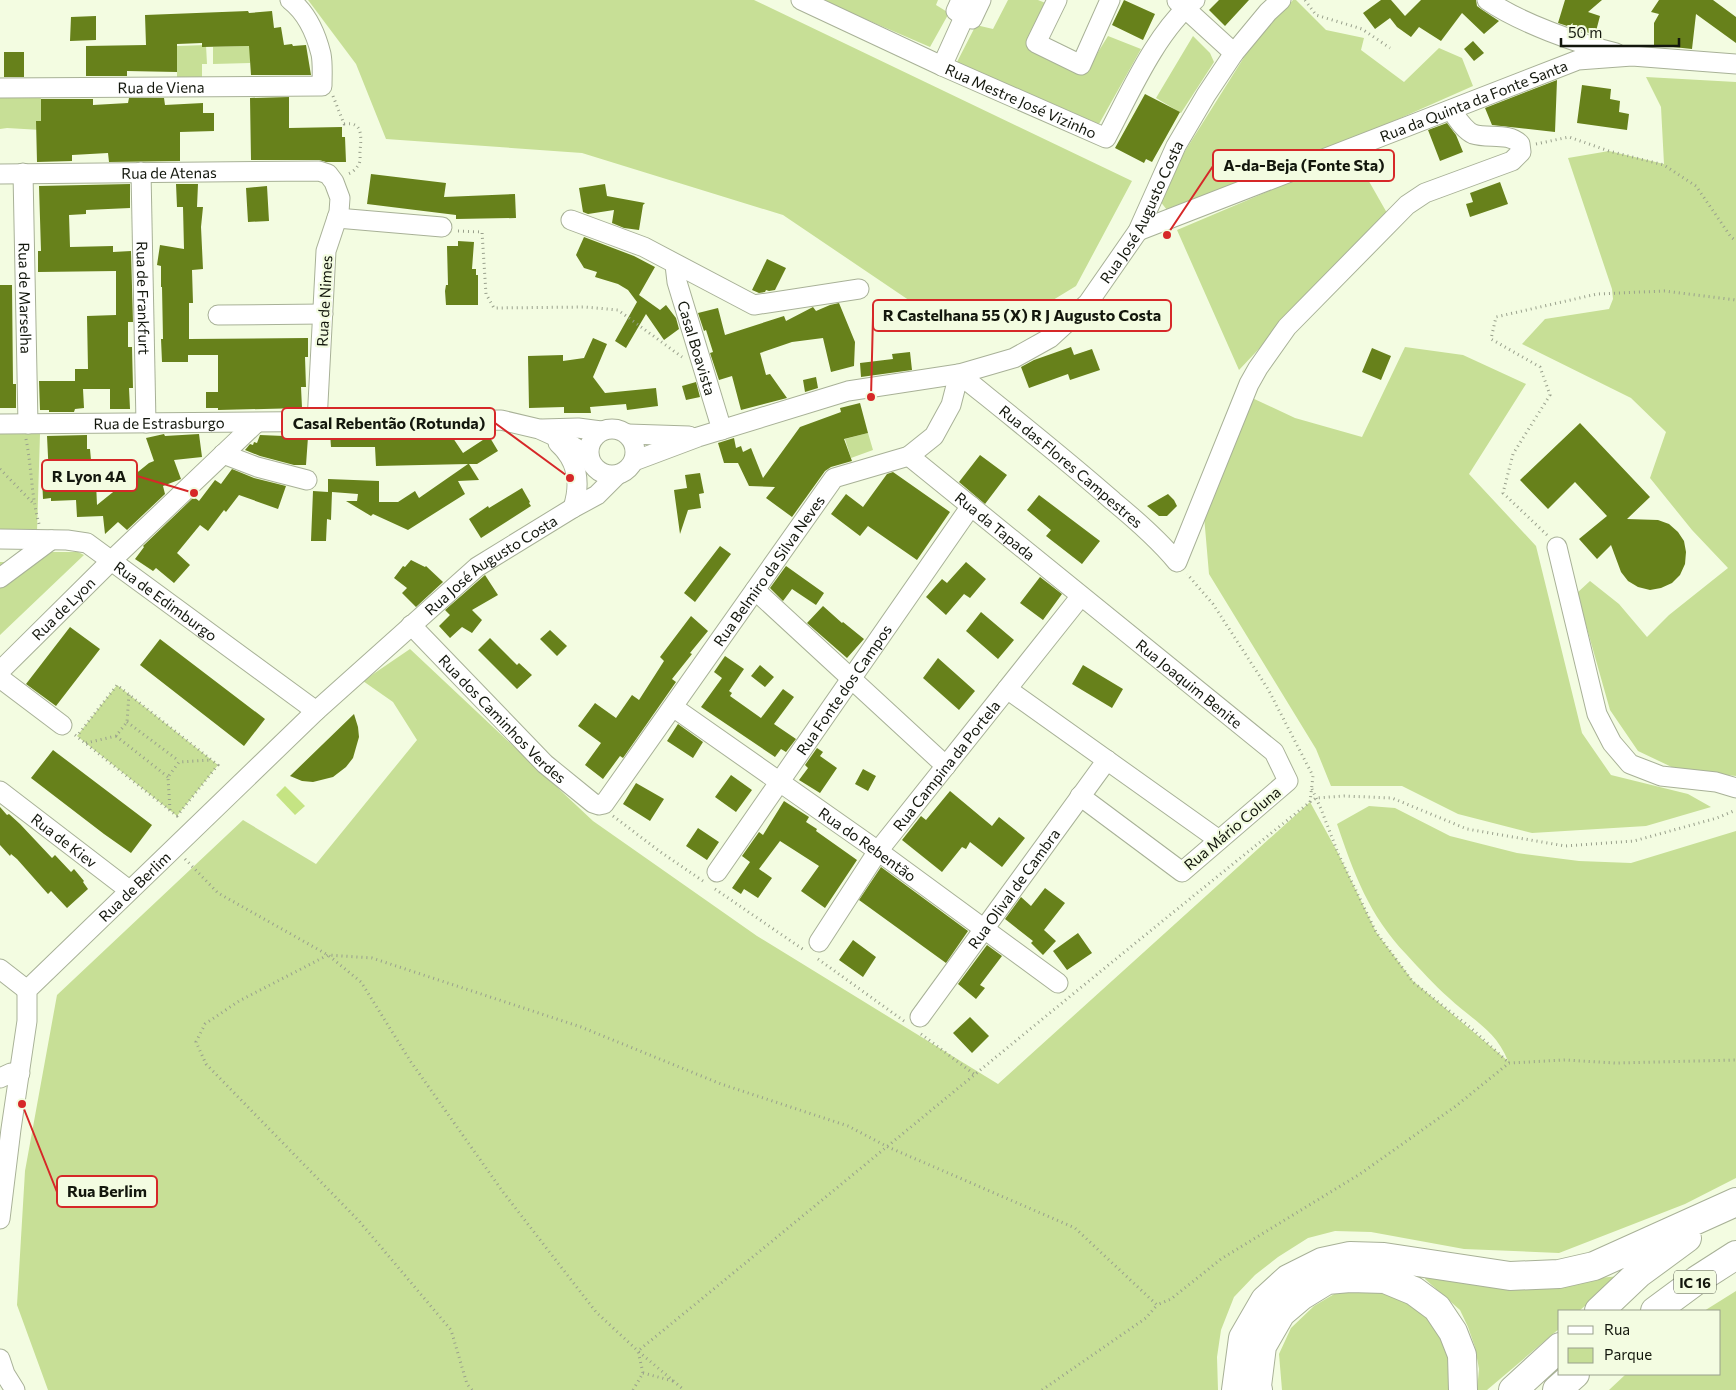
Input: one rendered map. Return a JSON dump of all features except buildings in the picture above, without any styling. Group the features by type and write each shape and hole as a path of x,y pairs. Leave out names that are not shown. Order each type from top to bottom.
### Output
{"highway":[{"path":"1599,1310 1638,1274 1733,1204"},
{"path":"1236,1390 1243,1338 1265,1300 1288,1279 1322,1262 1350,1256 1384,1257 1510,1276 1559,1274 1594,1266 1733,1204"},
{"name":"IC 16","path":"1656,1310 1697,1280 1736,1255"},
{"path":"1258,1390 1262,1346 1281,1313 1301,1296 1327,1280 1350,1278 1385,1279 1414,1291 1437,1308 1453,1332 1462,1355 1463,1390"},
{"path":"1513,1390 1558,1349"},
{"path":"1557,1390 1574,1375"},
{"path":"1569,1390 1578,1375"}],"street":[{"path":"290,0 310,22 321,55 322,86"},
{"name":"Rua Mestre José Vizinho","path":"802,0 942,66 1106,138 1152,54 1185,3"},
{"path":"942,66 963,8 972,18 981,0"},
{"path":"1057,0 1036,43 1081,65 1110,0"},
{"name":"Rua José Augusto Costa","path":"411,625 477,567 597,494 617,475 630,468 634,461 698,437 848,391 959,374 1014,358 1050,338 1088,303 1138,231 1176,146 1206,95 1234,53 1268,12 1281,0"},
{"path":"1487,0 1519,18 1570,38 1604,50 1632,56"},
{"path":"1185,3 1234,53"},
{"name":"Rua da Quinta da Fonte Santa","path":"1138,231 1578,60 1632,56 1736,64"},
{"name":"Rua de Viena","path":"0,88 322,86"},
{"path":"1177,562 1249,384 1267,353 1287,327 1407,205 1425,193 1512,162 1521,152 1521,147 1517,141 1512,139 1472,133 1465,128 1452,110"},
{"name":"Rua de Atenas","path":"0,174 318,171 328,174 334,182"},
{"name":"Rua de Frankfurt","path":"142,172 146,423"},
{"name":"Rua de Marselha","path":"23,173 26,428"},
{"name":"Rua de Nimes","path":"317,422 326,251 337,218 340,198 334,182"},
{"path":"337,218 442,227"},
{"path":"571,220 644,247 754,305 859,289"},
{"name":"Casal Boavista","path":"675,265 677,282 722,430"},
{"path":"218,315 323,314"},
{"name":"Rua das Flores Campestres","path":"959,374 1052,448 1101,490 1164,545 1177,562"},
{"name":"Rua Belmiro da Silva Neves","path":"599,805 606,801 673,708 834,478 909,456 934,436 951,405 959,374"},
{"name":"Rua de Estrasburgo","path":"0,424 26,428 146,423 501,420 539,429"},
{"name":"Rua de Lyon","path":"0,671 112,560 256,423"},
{"path":"539,429 578,428 601,431"},
{"name":"Rua José Augusto Costa","path":"573,508 593,462 591,442 601,431 615,428 628,434 698,437"},
{"path":"539,429 559,438 609,475 617,475"},
{"path":"539,429 561,446 574,463 578,484 573,508"},
{"path":"628,434 635,447 634,461"},
{"path":"223,454 257,467 307,480"},
{"name":"Rua da Tapada","path":"909,456 1081,596"},
{"name":"Rua Fonte dos Campos","path":"717,872 971,506"},
{"path":"0,578 46,536"},
{"name":"Rua de Edimburgo","path":"0,539 46,536 87,543 316,711"},
{"path":"1557,547 1597,714 1612,744 1630,764 1662,776 1716,782 1736,788"},
{"path":"755,590 946,766"},
{"name":"Rua Campina da Portela","path":"819,942 878,851 1081,596"},
{"name":"Rua Joaquim Benite","path":"1081,596 1274,752 1288,781"},
{"name":"Rua de Berlim","path":"27,990 316,711 411,625"},
{"name":"Rua dos Caminhos Verdes","path":"411,625 545,764 593,803 599,805"},
{"path":"0,678 62,724"},
{"path":"1006,689 1219,840"},
{"name":"Rua do Rebentão","path":"673,708 878,851 1058,983"},
{"name":"Rua Olival de Cambra","path":"917,1025 1107,760"},
{"name":"Rua Mário Coluna","path":"1080,796 1182,872 1288,781"},
{"name":"Rua de Kiev","path":"0,791 129,890"},
{"path":"0,968 27,990 27,1021 3,1173 0,1218"},
{"path":"0,1078 11,1073 20,1073"},
{"path":"0,1359 5,1374 15,1390"}],"path":[{"path":"1305,0 1316,15 1362,29 1390,48"},
{"path":"322,86 332,94 344,124 354,124 362,135 360,163 357,168 334,182"},
{"path":"1521,147 1570,137 1609,151 1664,165 1696,186 1730,236 1736,241"},
{"path":"442,227 466,232 482,232 486,294 494,308 585,307 618,310 706,376"},
{"path":"1557,547 1538,526 1502,493 1513,454 1550,395 1540,367 1491,340 1496,317 1597,294 1664,291 1736,300"},
{"path":"26,428 31,460 33,503 46,536"},
{"path":"0,469 33,503"},
{"path":"1177,562 1213,604 1268,689 1313,776 1310,802"},
{"path":"117,685 218,765 177,816 86,744 77,736 117,685"},
{"path":"86,744 116,736 128,722 129,694"},
{"path":"128,722 179,762 211,760"},
{"path":"116,736 168,777"},
{"path":"170,810 168,777 179,762"},
{"path":"1312,788 1338,853 1376,932 1413,982 1471,1028 1509,1062"},
{"path":"638,1350 888,1147 974,1074 1316,798 1344,796 1392,798 1467,829 1565,846 1634,841 1717,818 1736,810"},
{"path":"599,805 662,854 917,1025 974,1074"},
{"path":"175,846 191,867 218,893 328,955 360,982 411,1062 503,1192 596,1312 684,1390"},
{"path":"472,1390 467,1384 451,1330 359,1221 206,1064 196,1042 205,1024 239,1001 328,955 372,958 581,1027 722,1084 848,1126 888,1147 1075,1228 1157,1305"},
{"path":"1042,1390 1146,1318 1157,1305 1170,1299 1221,1259 1360,1174 1456,1106 1509,1062 1565,1060 1615,1063 1736,1060"},
{"path":"633,1390 643,1374 638,1350"},
{"path":"643,1374 674,1381"}],"green space":[{"path":"308,0 754,0 1132,181 1076,286 1002,331 956,332 783,215 582,153 386,139 356,64"},
{"path":"821,0 938,0 936,5 949,13 930,47"},
{"path":"1008,0 1038,0 1048,4 1028,47 1085,73 1108,36 1141,49 1099,124 957,62 976,25 993,29"},
{"path":"1293,0 1296,0 1326,30 1364,38 1361,50 1404,82 1439,48 1462,58 1473,86 1387,124 1167,210 1160,201 1180,159 1258,35"},
{"path":"1193,36 1210,53 1214,62 1181,113 1156,98"},
{"path":"206,45 207,64 202,64 202,79 177,79 177,46"},
{"path":"250,46 250,63 213,64 213,47"},
{"path":"1646,77 1736,82 1736,776 1678,770 1638,751 1610,710 1577,593 1590,581 1619,604 1647,637 1669,615 1728,568 1692,530 1650,478 1666,432 1631,398 1522,344 1545,319 1609,309 1613,299 1612,289 1568,158 1609,151 1664,164 1661,107"},
{"path":"0,95 41,95 41,130 0,129"},
{"path":"1354,155 1387,213 1239,370 1177,230"},
{"path":"1405,347 1463,355 1526,384 1469,474 1536,546 1582,733 1611,775 1688,794 1711,807 1646,826 1532,833 1458,814 1402,786 1331,786 1316,749 1209,574 1204,516 1250,397 1295,418 1362,437"},
{"path":"0,433 40,434 37,531 0,531"},
{"path":"868,433 873,450 851,458 845,439"},
{"path":"35,552 78,552 84,555 0,635 0,562 22,562"},
{"path":"410,649 593,821 757,936 998,1084 1310,802 1338,853 1376,932 1413,981 1508,1061 1503,1050 1490,1033 1432,982 1382,924 1364,893 1337,824 1369,806 1395,808 1450,836 1517,853 1579,861 1631,863 1736,831 1736,1178 1685,1204 1559,1253 1464,1249 1371,1232 1335,1231 1308,1238 1278,1257 1255,1275 1234,1297 1221,1330 1217,1357 1218,1390 48,1390 17,1305 25,1171 57,995 243,820 316,864 417,740 393,702 363,681"},
{"path":"117,685 218,765 177,816 77,736"},
{"path":"1429,1270 1537,1284 1620,1276 1580,1310 1558,1310 1558,1330 1487,1390 1477,1390 1479,1369 1475,1347 1460,1310 1425,1279"},
{"path":"1368,1289 1402,1295 1427,1311 1445,1345 1453,1382 1451,1390 1282,1390 1279,1354 1291,1328 1314,1306 1336,1293"},
{"path":"1736,1291 1736,1390 1609,1390 1625,1375 1721,1375 1721,1310 1706,1310"}],"shaded area":[{"path":"285,786 305,806 295,815 276,795"}],"place":[{"name":"A-da-Beja (Fonte Sta)","path":"1167,235"},
{"name":"R Castelhana 55 (X) R J Augusto Costa","path":"871,397"},
{"name":"Casal Rebentão (Rotunda)","path":"570,478"},
{"name":"R Lyon 4A","path":"194,493"},
{"name":"Rua Berlim","path":"22,1104"}]}
